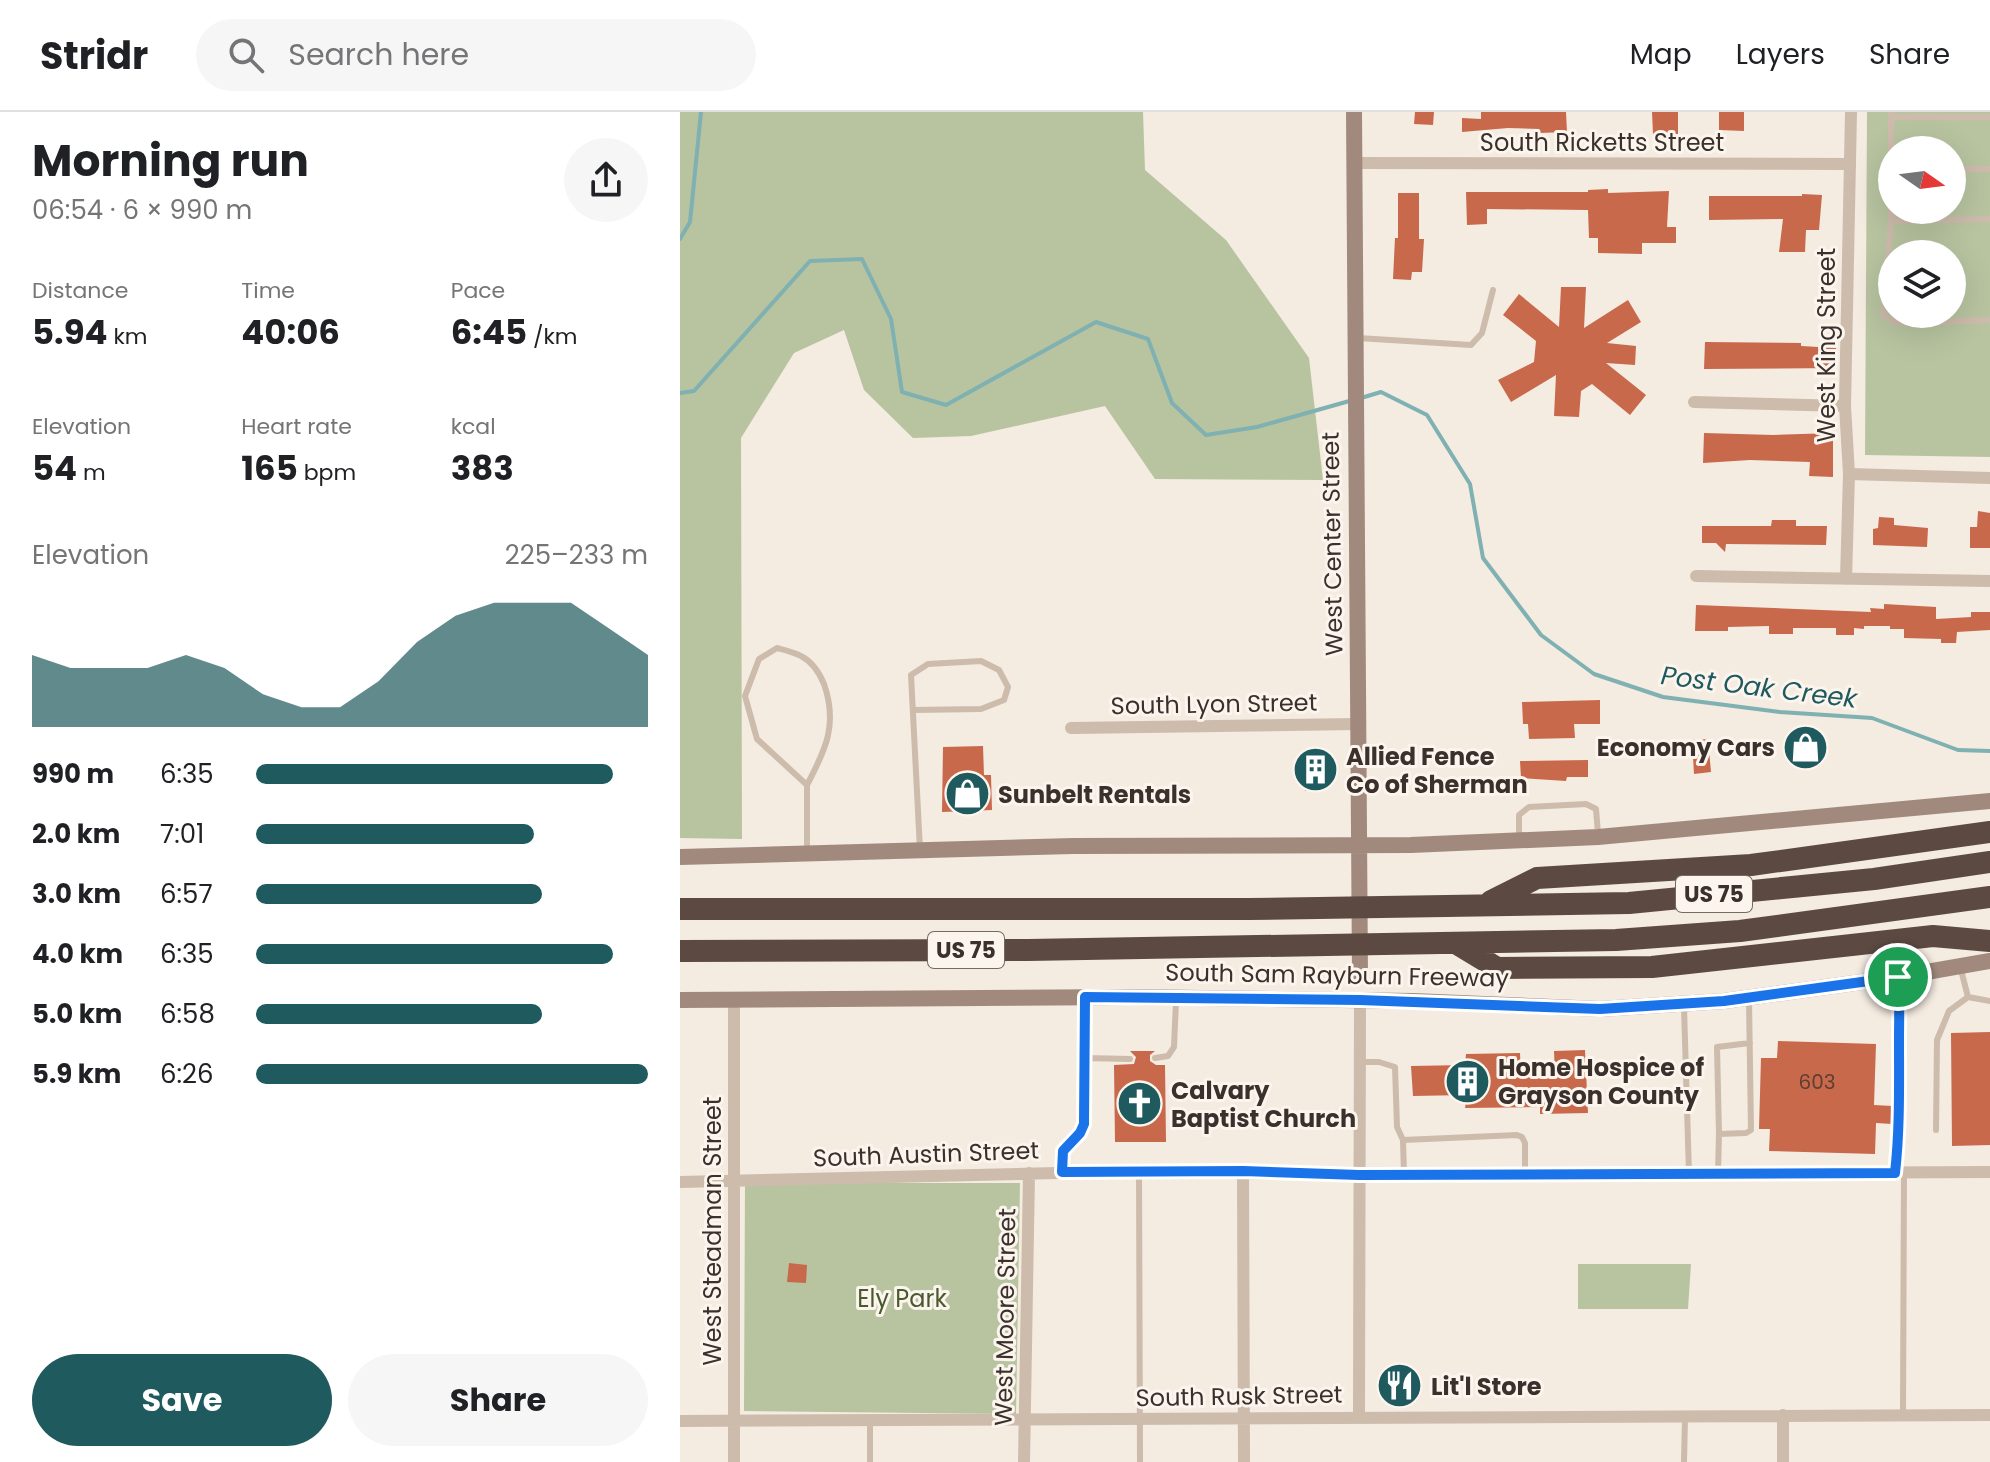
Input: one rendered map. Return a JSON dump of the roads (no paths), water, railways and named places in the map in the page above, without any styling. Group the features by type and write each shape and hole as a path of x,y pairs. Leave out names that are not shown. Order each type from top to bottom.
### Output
{"highway":[{"path":"1485,904 1537,878 1751,865 1990,832"},
{"name":"US 75","path":"680,908 1249,909 1629,903 1874,879 1990,862"},
{"name":"South Sam Rayburn Freeway","path":"680,951 1028,950 1616,940 1740,931 1990,897"},
{"path":"1448,944 1497,968 1652,967 1933,936 1990,941"}],"main road":[{"name":"West Center Street","path":"1354,112 1360,975"},
{"path":"680,857 920,850 1359,843 1411,845 1598,837 1990,801"},
{"name":"South Sam Rayburn Freeway","path":"680,1000 1177,997 1360,999 1600,1009 1749,997 1990,961"}],"street":[{"name":"West King Street","path":"1846,579 1849,474 1845,406 1851,112"},
{"name":"South Ricketts Street","path":"1354,163 1849,164"},
{"path":"1694,402 1845,406"},
{"path":"1849,474 1990,478"},
{"path":"1696,576 1990,581"},
{"name":"South Lyon Street","path":"1071,728 1357,724"},
{"path":"1359,1417 1360,999"},
{"name":"West Steadman Street","path":"734,1000 734,1462"},
{"name":"South Austin Street","path":"680,1182 1139,1171 1359,1175 1990,1172"},
{"path":"1243,1171 1244,1462"},
{"name":"West Moore Street","path":"1024,1462 1029,1173"},
{"path":"1783,1415 1783,1462"},
{"name":"South Rusk Street","path":"680,1421 1990,1415"}],"lane":[{"path":"1891,136 1891,114 1990,117"},
{"path":"1966,169 1990,169"},
{"path":"1966,219 1990,219"},
{"path":"1891,224 1883,315 1893,322 1909,323 1990,320"},
{"path":"1354,337 1471,345 1482,333 1493,290"},
{"path":"807,785 757,739 745,696 759,659 777,648 802,656 818,669 832,718 824,752 807,785 807,854"},
{"path":"913,710 981,709 1004,700 1008,687 999,670 981,661 928,664 911,675 920,850"},
{"path":"1519,840 1519,815 1529,807 1586,804 1596,809 1598,837"},
{"path":"1960,966 1968,997"},
{"path":"1898,977 1901,1008 1903,1415"},
{"path":"1062,1172 1063,1151 1084,1124 1085,997"},
{"path":"1155,1058 1168,1056 1174,1047 1177,997"},
{"path":"1719,1134 1751,1130 1749,997"},
{"path":"1936,1130 1937,1040 1949,1011 1968,997 1990,1001"},
{"path":"1683,1003 1689,1174"},
{"path":"1718,1174 1717,1047 1750,1043"},
{"path":"1085,1058 1130,1059"},
{"path":"1360,1062 1379,1062 1395,1067 1397,1127 1403,1140 1404,1175"},
{"path":"1403,1140 1517,1135 1525,1143 1525,1175"},
{"path":"1139,1171 1140,1462"},
{"path":"1684,1462 1685,1416"},
{"path":"870,1419 870,1462"}],"waterway":[{"path":"680,239 690,222 701,112"},
{"name":"Post Oak Creek","path":"680,393 694,391 810,261 862,259 891,319 902,392 946,405 1096,322 1148,339 1172,403 1206,435 1257,427 1353,400"},
{"name":"Post Oak Creek","path":"1361,398 1381,392 1427,415 1470,484 1483,558 1541,635 1594,674 1663,697 1780,712 1872,718 1958,750 1990,751"}],"place":[{"name":"Economy Cars","path":"1806,747"},
{"name":"Allied Fence Co of Sherman","path":"1315,770"},
{"name":"Sunbelt Rentals","path":"967,794"},
{"name":"Home Hospice of Grayson County","path":"1467,1081"},
{"name":"Calvary Baptist Church","path":"1140,1104"},
{"name":"Lit'l Store","path":"1400,1386"}],"park label":[{"name":"Ely Park","path":"902,1298"}]}
